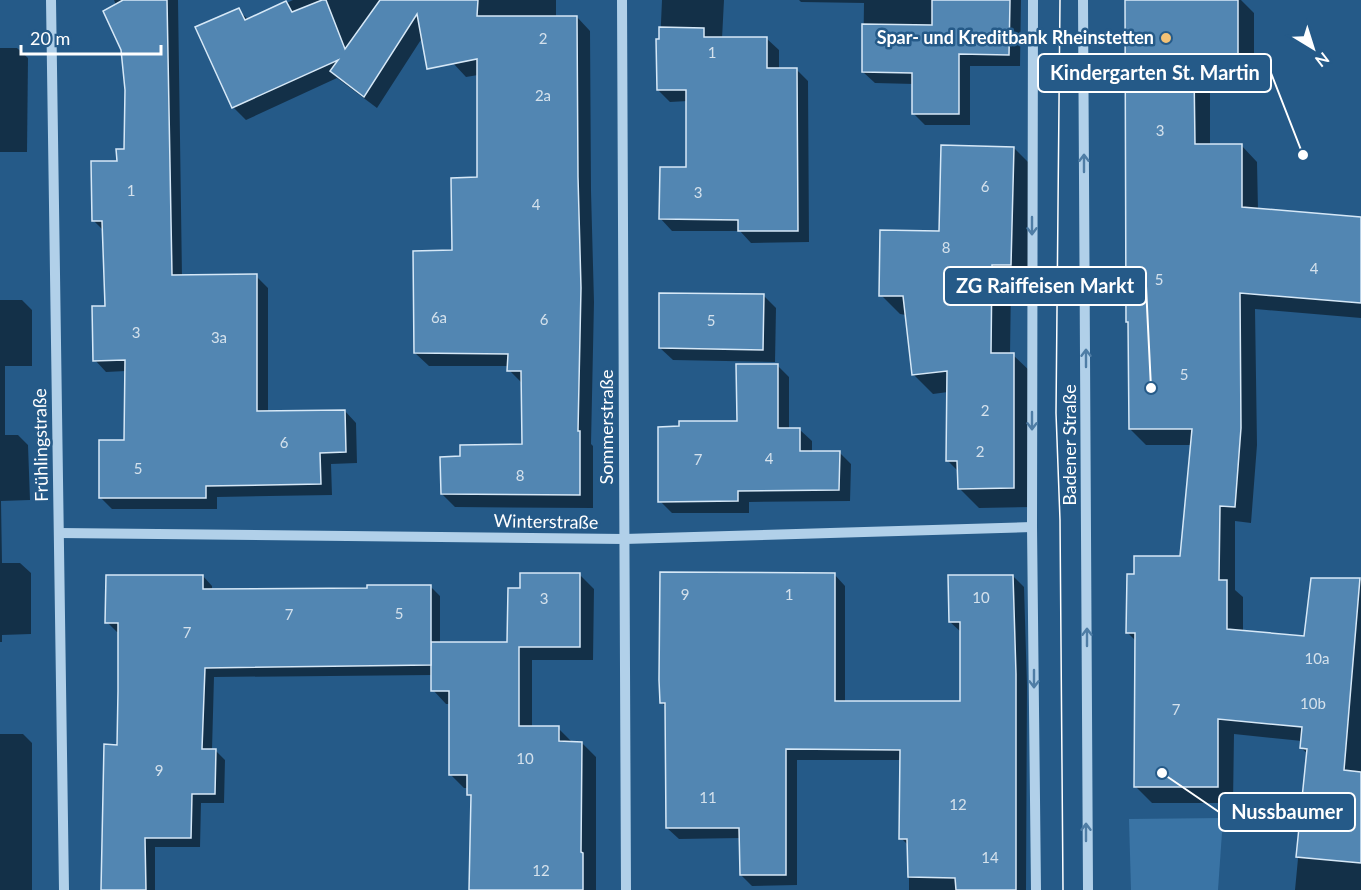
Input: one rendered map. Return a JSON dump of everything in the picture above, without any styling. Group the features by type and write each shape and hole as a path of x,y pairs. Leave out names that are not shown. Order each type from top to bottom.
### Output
{"street":[{"name":"Frühlingstraße","path":"51,0 64,890"},
{"name":"Sommerstraße","path":"622,0 626,890"},
{"name":"Badener Straße","path":"1033,0 1032,527 1035,890"},
{"name":"Badener Straße","path":"1083,0 1088,890"},
{"name":"Winterstraße","path":"59,533 624,539 1032,527"}],"shaded area":[{"path":"1223,818 1218,890 1131,890 1129,819"}],"building":[{"path":"123,0 167,0 172,275 257,274 257,411 345,410 346,452 320,453 321,484 206,486 206,498 99,498 99,440 124,440 125,360 93,361 92,306 105,306 102,221 92,221 91,161 117,161 116,149 124,149 125,90 121,50 103,11"},
{"path":"326,0 345,49 380,0 478,0 477,16 577,16 581,288 578,431 580,431 580,495 441,494 440,457 460,456 460,445 522,444 521,371 507,371 508,354 414,353 413,251 452,250 451,178 477,177 477,59 427,69 417,14 364,97 330,71 338,60 232,108 195,27 239,8 245,20 286,1 292,12"},
{"path":"932,0 1010,0 1009,55 959,54 959,114 912,114 912,73 862,72 862,24 932,25"},
{"path":"1125,0 1238,0 1238,69 1194,70 1195,144 1242,144 1242,207 1361,217 1361,303 1240,293 1241,428 1235,507 1220,506 1219,580 1227,580 1227,629 1304,636 1311,578 1360,578 1344,770 1361,772 1361,863 1296,857 1307,749 1300,748 1302,727 1218,719 1218,787 1134,787 1135,633 1126,633 1127,574 1134,574 1134,556 1180,556 1192,429 1129,429 1128,322 1126,322"},
{"path":"659,27 704,28 704,37 767,37 767,68 797,68 798,231 738,231 738,220 659,219 660,167 686,167 686,90 657,90 656,39 659,39"},
{"path":"941,145 1014,147 1011,265 992,265 991,353 1014,353 1014,488 958,489 957,461 946,461 947,371 912,375 903,296 879,296 880,230 939,231"},
{"path":"659,293 764,294 763,350 659,348"},
{"path":"736,364 778,364 778,428 800,428 800,451 840,451 839,490 738,491 738,501 658,502 658,427 679,426 679,421 737,421"},
{"path":"660,572 835,573 835,701 960,701 960,622 949,622 948,575 1013,575 1016,674 1016,890 956,890 955,878 908,877 907,839 899,839 900,750 786,749 786,875 740,875 739,828 666,828 665,703 660,703 659,680"},
{"path":"520,573 580,573 580,647 519,647 519,726 559,726 559,741 582,742 583,890 469,890 471,795 467,795 467,775 449,775 449,691 431,691 431,642 507,642 508,588 520,588"},
{"path":"106,575 203,575 203,589 367,588 367,585 431,585 431,665 205,668 202,749 216,749 215,794 192,794 191,838 145,838 146,890 101,890 104,744 117,745 118,691 118,623 105,623"}],"tram line":[{"path":"1060,0 1056,413 1060,520 1063,890"}],"place":[{"name":"Spar- und Kreditbank Rheinstetten","path":"1166,38"},
{"name":"Kindergarten St. Martin","path":"1303,155"},
{"name":"ZG Raiffeisen Markt","path":"1151,388"},
{"name":"Nussbaumer","path":"1162,773"}]}
